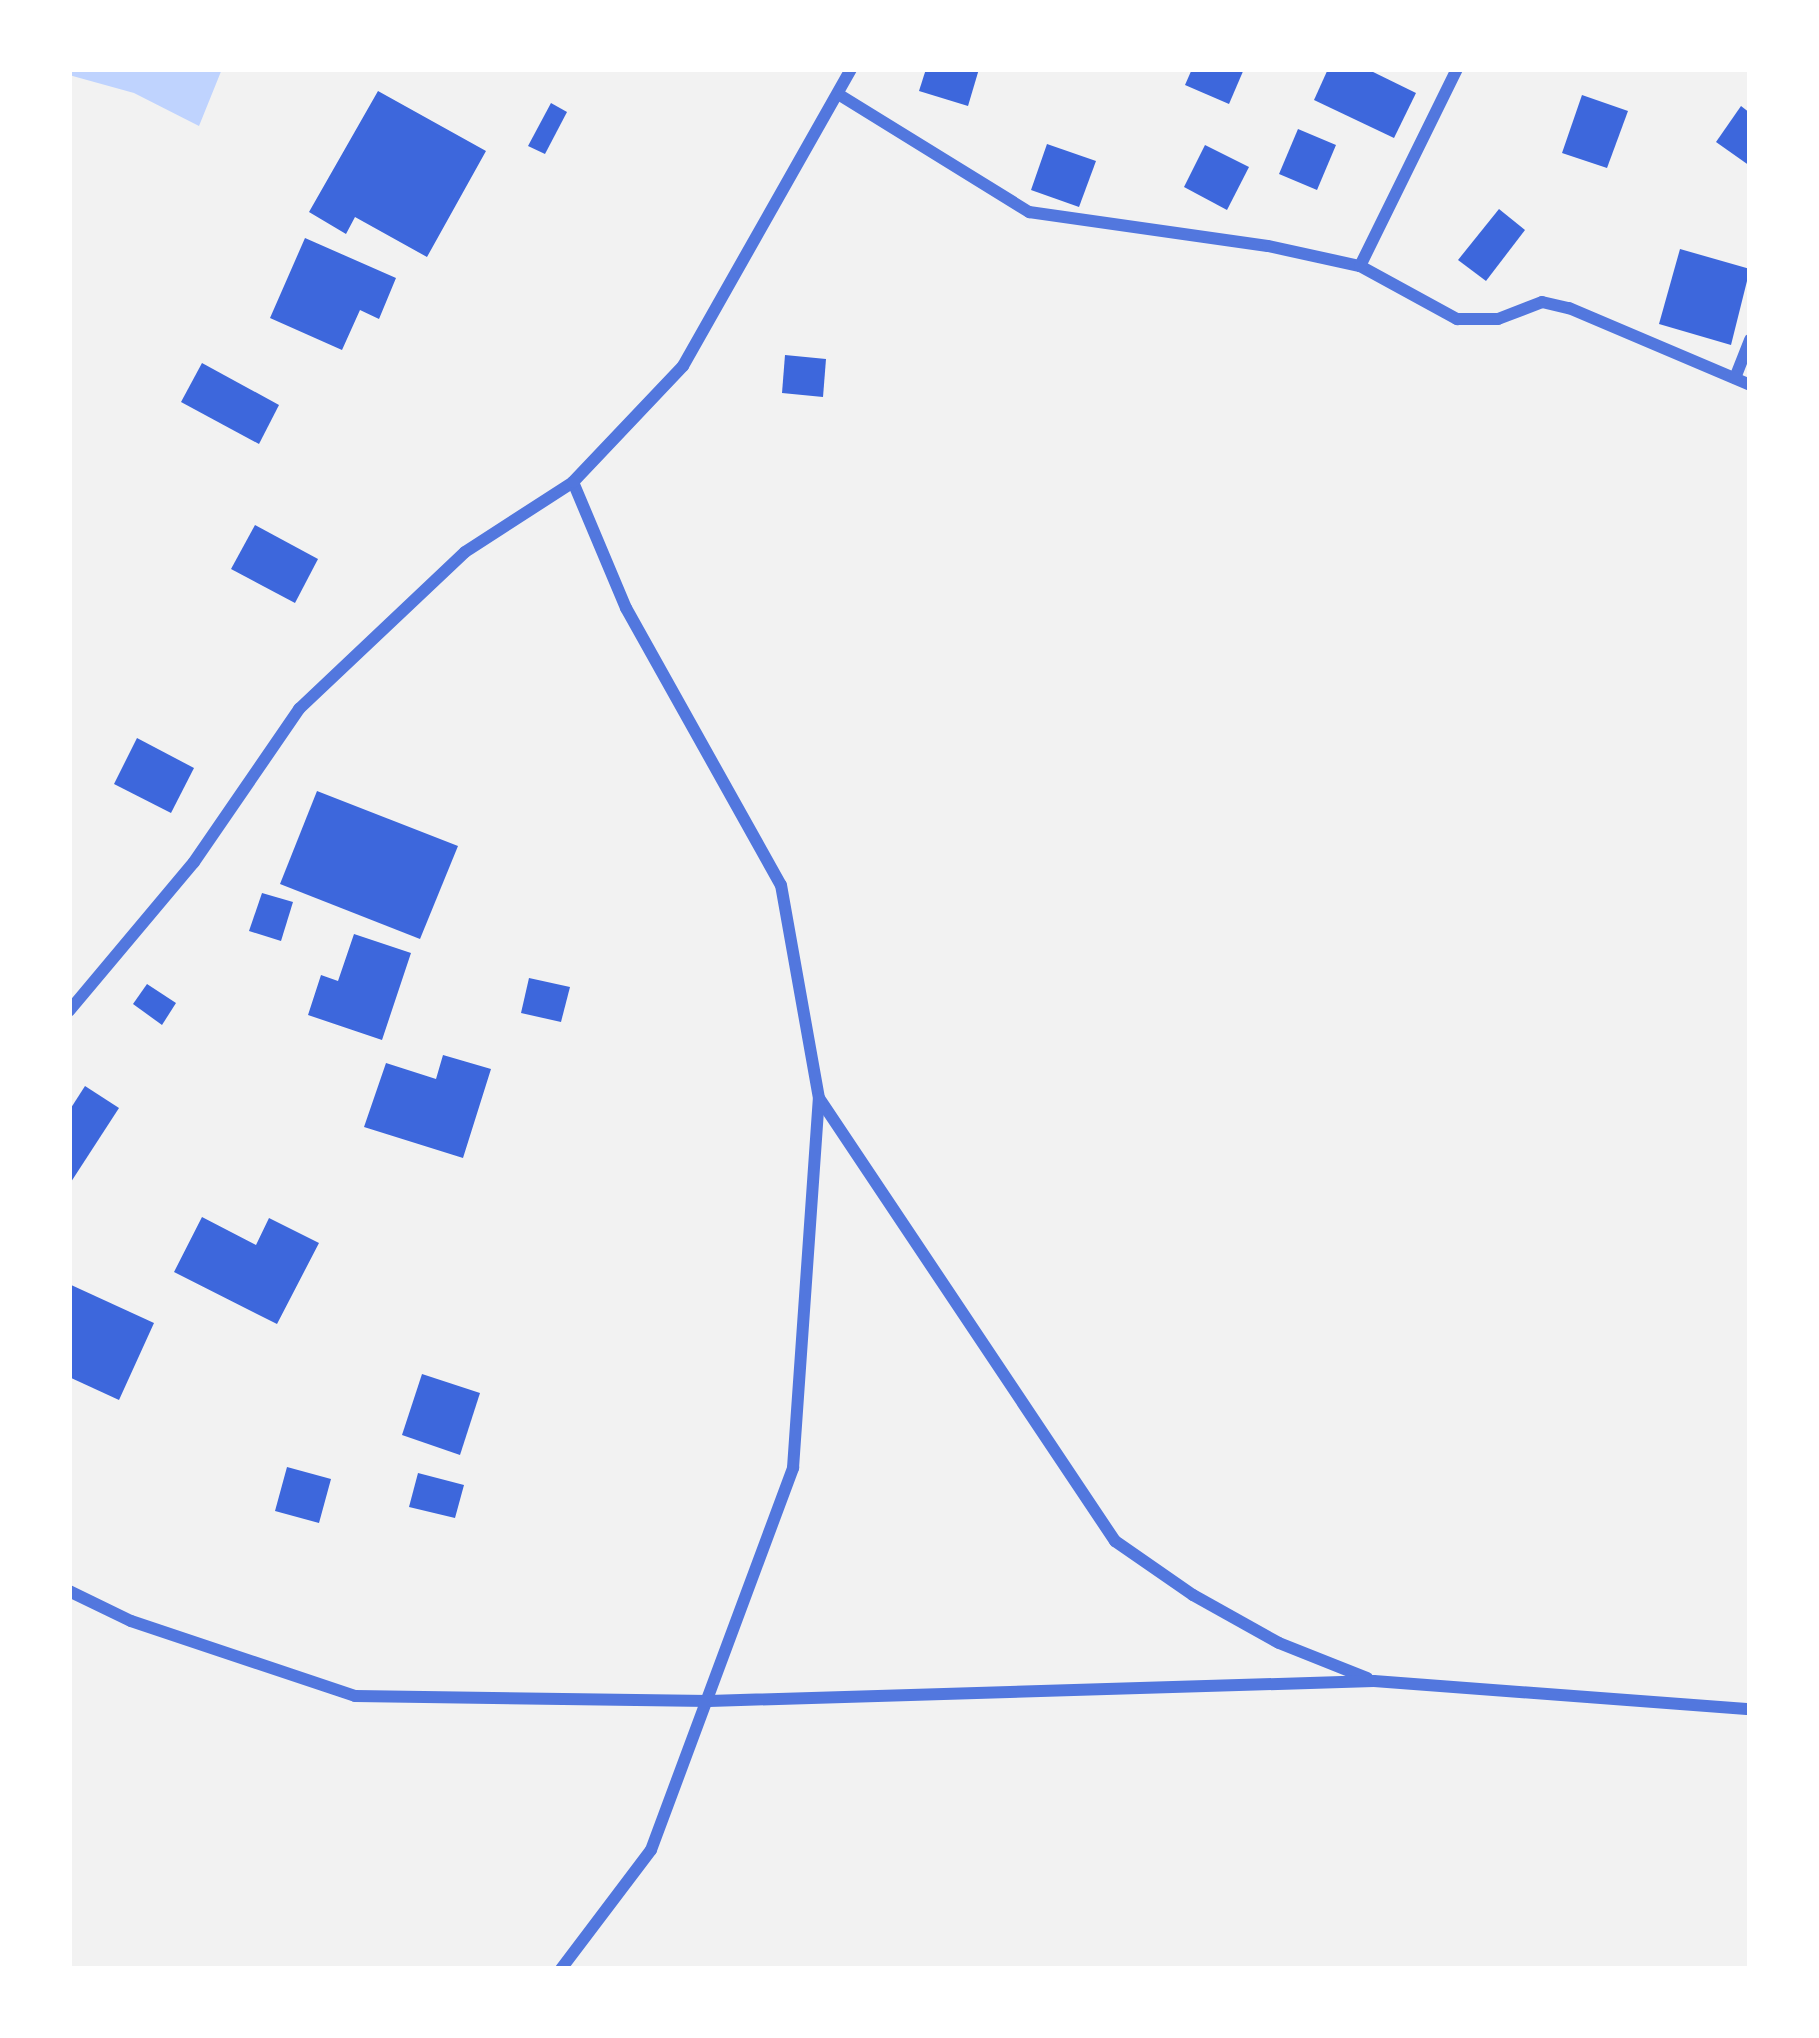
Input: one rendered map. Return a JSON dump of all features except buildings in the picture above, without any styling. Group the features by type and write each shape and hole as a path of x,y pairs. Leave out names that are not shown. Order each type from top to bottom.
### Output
{"street":[{"path":"69,1011 194,862 298,709 465,552 572,482 683,366 850,69"},
{"path":"1360,266 1457,69"},
{"path":"838,94 1029,212 1268,246 1360,266 1456,319 1498,319 1542,302 1569,308 1750,385"},
{"path":"1735,378 1750,340"},
{"path":"561,1969 652,1850 793,1468 819,1098 782,885 626,608 572,482"},
{"path":"819,1098 1115,1541 1193,1595 1279,1643 1374,1681"},
{"path":"69,1591 131,1621 355,1696 709,1701 1374,1681 1750,1709"}],"water":[{"path":"69,69 222,69 199,126 134,93 69,75"}]}
